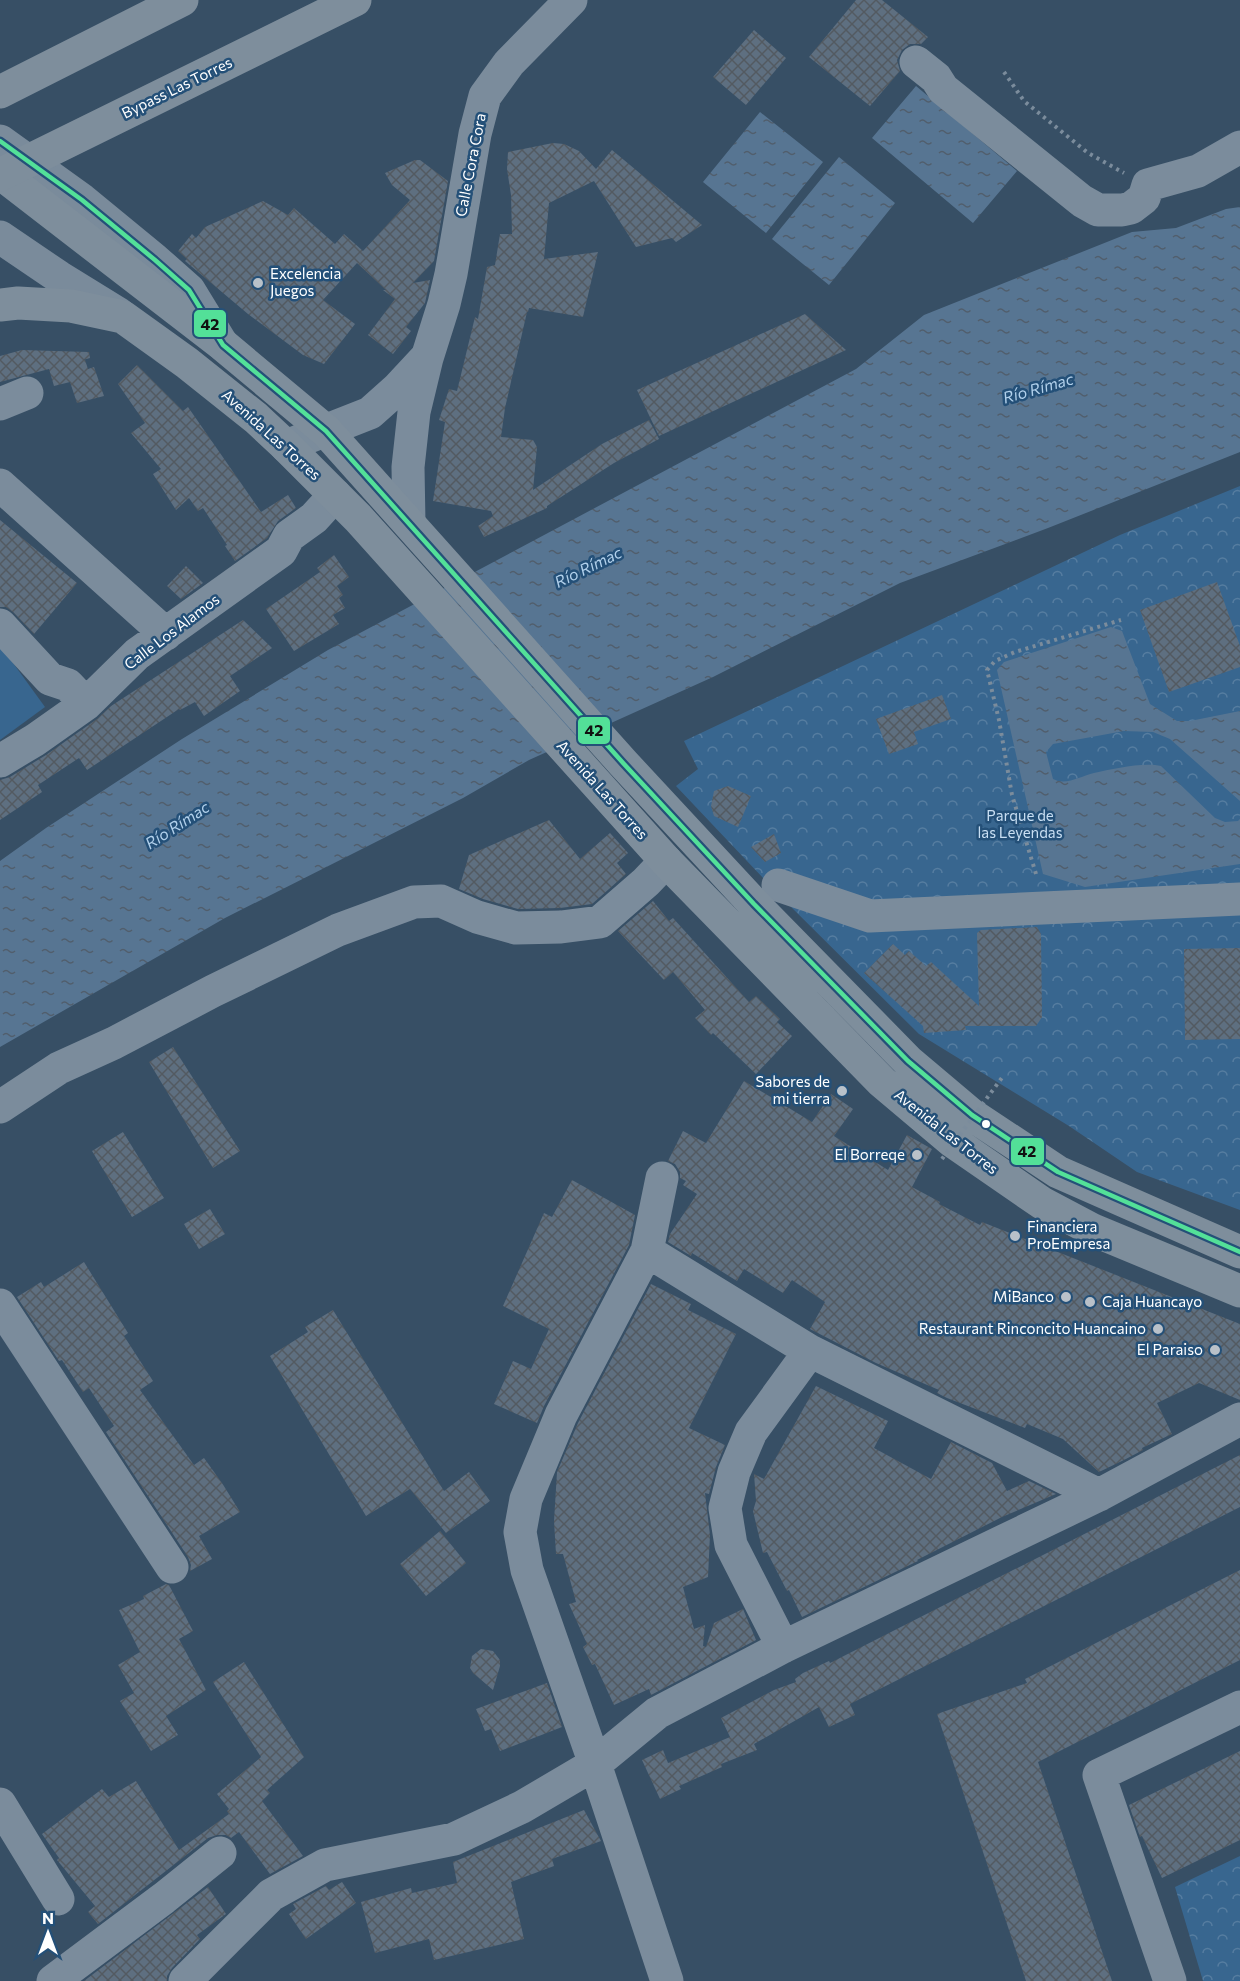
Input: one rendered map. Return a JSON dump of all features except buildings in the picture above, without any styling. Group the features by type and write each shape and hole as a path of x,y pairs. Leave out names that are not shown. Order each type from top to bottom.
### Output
{"highway":[{"path":"0,92 182,0"},
{"name":"Bypass Las Torres","path":"0,174 355,0"},
{"path":"0,174 223,345"},
{"path":"0,305 18,303 71,306 123,316"},
{"name":"Avenida Las Torres","path":"123,316 256,418 335,495 666,861 882,1082 952,1141 1042,1203 1093,1230 1240,1291"},
{"name":"Avenida Las Torres","path":"223,345 326,431 624,764 754,904 908,1061 972,1115 1058,1172 1240,1252"}],"main road":[{"name":"Avenida Las Torres","path":"0,141 82,200 189,290 223,345"},
{"name":"Avenida Las Torres","path":"0,237 123,316"}],"street":[{"name":"Calle Cora Cora","path":"414,529 408,467 414,412 451,274 475,134 485,96 509,63 571,0"},
{"path":"916,62 936,78 943,89 1082,201 1098,210 1131,208 1144,198 1148,185 1198,171 1240,147"},
{"name":"Calle Cora Cora","path":"286,446 370,413 427,358"},
{"path":"0,485 166,634"},
{"name":"Calle Los Alamos","path":"0,760 35,740 86,704 137,654 281,551 290,536 314,518 335,495"},
{"path":"0,625 50,679 68,685 86,704"},
{"path":"0,1107 59,1068 114,1043 213,991 338,930 414,902 441,901 477,917 516,928 561,927 600,922 646,882 666,861"},
{"path":"778,885 870,916 1240,899"},
{"path":"662,1178 647,1251 561,1415 526,1499 520,1532 527,1570 595,1764 667,1981"},
{"path":"647,1251 810,1351 1099,1495"},
{"path":"0,1305 172,1567"},
{"path":"783,1647 731,1545 725,1508 734,1472 751,1432 810,1351"},
{"path":"185,1981 271,1895 325,1865 454,1839 522,1807 595,1764 657,1713 783,1647 1099,1495 1240,1419"},
{"path":"1170,1981 1099,1775 1240,1707"},
{"path":"0,1804 58,1899"},
{"path":"53,1981 220,1853"}],"path":[{"path":"1005,72 1024,101 1088,153 1116,170 1140,178 1148,185"},
{"path":"1036,874 1012,795 999,720 987,670 995,661 1015,652 1121,620"},
{"path":"942,1159 1004,1075"}],"green space":[{"name":"Parque de las Leyendas","path":"1240,486 1240,1210 1137,1172 1069,1126 919,1034 782,898 676,786 698,769 684,741 1120,535"},
{"path":"0,645 45,707 0,740"},
{"path":"1240,1856 1240,1981 1203,1981 1175,1887"}],"water":[{"path":"916,86 1017,171 973,223 872,138"},
{"path":"760,112 823,162 766,233 703,182"},
{"path":"839,157 895,203 829,285 772,239"},
{"name":"Río Rímac","path":"1240,207 1240,452 1048,528 900,583 713,677 529,760 463,798 225,918 0,1047 0,861 46,828 182,739 328,650 856,369 924,315 1132,232 1176,228 1226,209"},
{"path":"1111,627 1122,631 1150,704 1177,721 1190,721 1240,711 1240,801 1170,739 1153,732 1124,731 1053,744 1046,752 1053,779 1068,781 1128,766 1161,766 1215,818 1225,822 1240,819 1240,864 1085,887 1043,874 997,670 1004,662"}],"transit line":[{"name":"42","path":"0,141 82,200 189,290 223,345 326,431 624,764 754,904 908,1061 972,1115 1058,1172 1240,1252"}],"place":[{"name":"Excelencia Juegos","path":"258,283"},
{"name":"Sabores de mi tierra","path":"842,1091"},
{"name":"El Borreqe","path":"917,1155"},
{"name":"Financiera ProEmpresa","path":"1015,1236"},
{"name":"MiBanco","path":"1066,1297"},
{"name":"Caja Huancayo","path":"1090,1302"},
{"name":"Restaurant Rinconcito Huancaino","path":"1158,1329"},
{"name":"El Paraiso","path":"1215,1350"}]}
